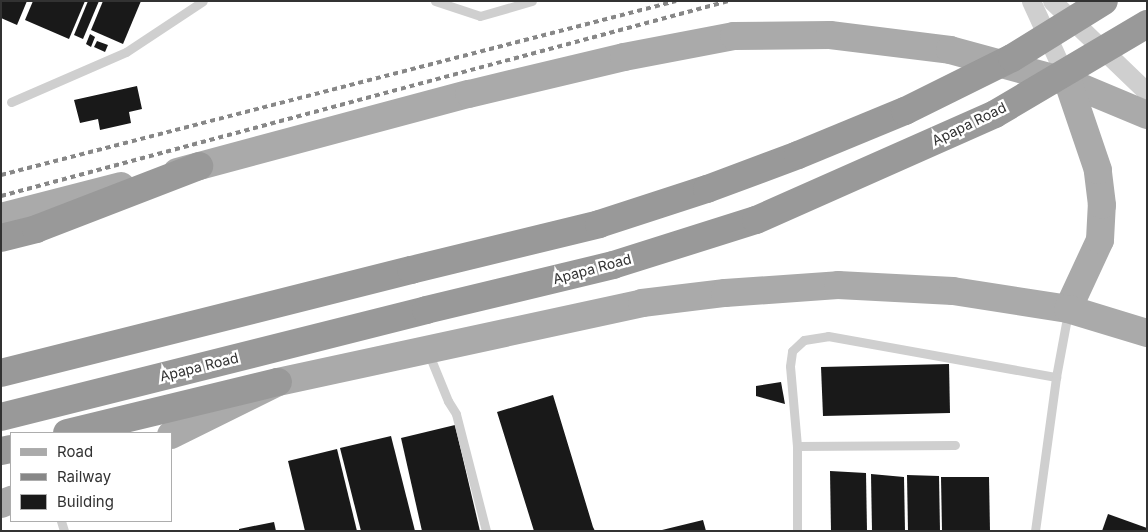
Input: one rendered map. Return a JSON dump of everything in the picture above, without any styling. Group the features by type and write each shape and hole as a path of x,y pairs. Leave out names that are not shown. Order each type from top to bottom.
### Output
{"highway":[{"path":"1,373 599,224 708,189 780,162 914,106 1012,58 1104,1"},
{"name":"Apapa Road","path":"1,417 613,265 756,220 994,114 1147,24"},
{"path":"1,238 36,229 199,166"},
{"path":"74,431 278,382"}],"main road":[{"path":"1,217 469,94 624,57 734,36 830,35 950,50 1068,82 1147,115"},
{"path":"1068,82 1098,170 1102,205 1100,240 1068,309"},
{"path":"172,435 278,382 426,348 642,303 838,285 954,291 1068,309 1147,333"}],"street":[{"path":"1031,1 1068,82"},
{"path":"1052,1 1147,92"}],"lane":[{"path":"11,102 126,52 203,1"},
{"path":"435,1 480,16 532,1"},
{"path":"1035,531 1056,377 1068,309"},
{"path":"797,531 797,446 790,366 792,350 804,340 817,336 1056,377"},
{"path":"426,348 448,401 456,414 486,531"},
{"path":"797,446 955,445"}],"building":[{"path":"1,1 27,1 17,25 1,18"},
{"path":"33,1 85,1 69,39 25,20"},
{"path":"88,1 99,1 83,39 74,35"},
{"path":"103,1 141,1 123,44 91,30"},
{"path":"90,34 95,37 91,47 86,44"},
{"path":"97,41 108,45 105,52 94,47"},
{"path":"137,86 142,109 129,112 131,123 100,130 98,119 80,123 74,100"},
{"path":"949,364 950,413 823,416 821,367"},
{"path":"781,382 785,404 756,396 756,386"},
{"path":"553,395 595,531 534,531 497,412"},
{"path":"455,425 480,531 422,531 401,438"},
{"path":"391,436 415,531 361,531 340,448"},
{"path":"337,449 357,531 305,531 288,461"},
{"path":"830,471 866,473 867,531 831,531"},
{"path":"871,474 904,477 905,531 872,531"},
{"path":"907,475 939,476 940,531 908,531"},
{"path":"941,477 989,477 990,531 942,531"},
{"path":"1108,514 1147,528 1147,531 1102,531"},
{"path":"703,520 706,531 662,531 662,530"},
{"path":"274,522 276,531 239,531 239,529"}],"railway":[{"path":"1,175 676,1"},
{"path":"1,196 728,1"}]}
